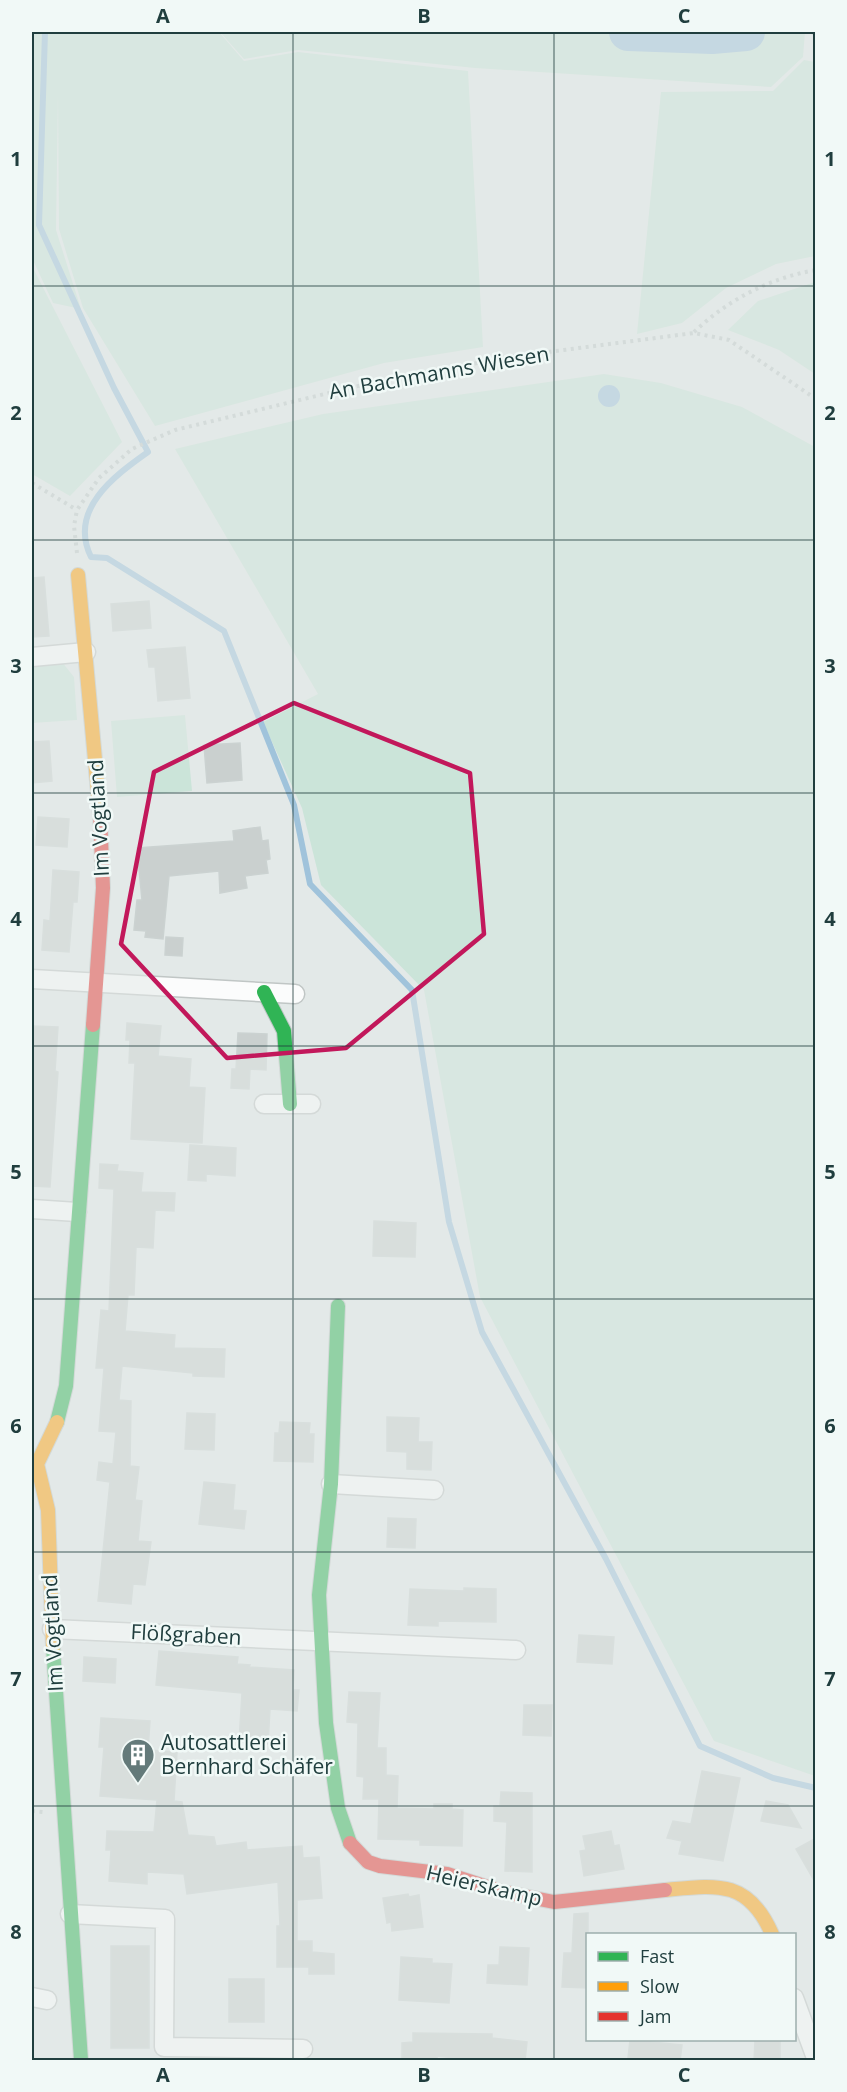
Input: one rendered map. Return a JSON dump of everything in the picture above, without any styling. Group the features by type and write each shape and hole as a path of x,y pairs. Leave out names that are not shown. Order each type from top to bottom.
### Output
{"street":[{"name":"Im Vogtland","path":"78,575 100,810 103,888 77,1212 66,1386 60,1416 34,1462 48,1510 52,1629 81,2061"},
{"path":"32,657 86,652"},
{"path":"32,979 295,994"},
{"path":"264,992 284,1031 290,1104"},
{"path":"264,1104 311,1104"},
{"path":"32,1209 77,1212"},
{"path":"320,1642 319,1595 331,1484 338,1306"},
{"path":"331,1484 434,1490"},
{"name":"Flößgraben","path":"52,1629 516,1650"},
{"name":"Heierskamp","path":"320,1642 326,1723 338,1808 350,1843 368,1862 393,1869 447,1874 503,1892 555,1902 714,1885 742,1895 753,1903 764,1916 771,1933"},
{"path":"70,1914 165,1919 164,2047 303,2049"},
{"path":"796,2001 816,2058"}],"path":[{"path":"812,32 816,35"},
{"path":"694,333 710,317 744,294 776,280 816,270"},
{"name":"An Bachmanns Wiesen","path":"78,510 99,478 132,449 175,429 383,380 510,357 694,333 729,340 816,399"},
{"path":"32,483 78,510 75,526 78,575"}],"highlighted area":[{"path":"294,703 470,773 484,934 346,1048 227,1058 121,944 154,772"}],"green space":[{"path":"32,32 219,32 244,61 298,52 468,71 483,347 384,363 155,426 83,308 59,229 58,95 56,230 81,309 53,303 32,258"},
{"path":"220,32 805,32 803,57 771,87 475,68 298,50 244,59"},
{"path":"804,60 815,62 815,256 776,264 726,288 682,323 637,334 661,92 773,91"},
{"path":"32,266 122,442 70,496 32,474"},
{"path":"815,282 815,374 779,350 728,330 758,301"},
{"path":"604,374 661,383 742,407 815,447 815,1776 714,1741 480,1297 424,990 321,885 302,808 263,722 318,694 175,449 323,414"},
{"path":"62,662 74,677 77,720 32,723 32,664"},
{"path":"185,715 192,791 117,797 111,721"}],"water":[{"path":"609,385 617,388 620,396 617,404 609,407 601,404 598,396 601,388"}],"building":[{"path":"44,577 49,636 32,637 32,578"},
{"path":"149,601 151,628 113,631 111,604"},
{"path":"185,647 190,698 158,701 155,667 149,667 147,650"},
{"path":"49,741 52,781 32,783 32,742"},
{"path":"240,743 242,780 207,783 204,745"},
{"path":"38,817 69,819 67,847 36,845"},
{"path":"260,827 262,841 268,840 270,859 266,860 268,873 245,876 247,888 220,893 219,871 169,876 163,939 145,937 146,931 134,930 137,900 142,900 137,848 234,841 233,831"},
{"path":"53,870 79,872 77,902 73,902 69,952 42,950 44,920 50,921"},
{"path":"166,937 183,938 182,956 165,955"},
{"path":"127,1023 161,1026 158,1056 191,1059 189,1087 205,1088 202,1143 131,1139 135,1063 129,1063 130,1040 126,1040"},
{"path":"32,1026 58,1027 55,1071 58,1072 50,1187 32,1186"},
{"path":"238,1033 267,1034 266,1070 250,1069 249,1089 231,1088 232,1069 236,1069"},
{"path":"190,1145 236,1148 235,1176 206,1174 206,1181 188,1180"},
{"path":"100,1164 118,1165 117,1171 143,1173 141,1192 175,1193 174,1211 155,1210 153,1248 136,1247 134,1295 128,1295 125,1331 175,1335 174,1348 225,1349 224,1377 193,1376 193,1373 122,1366 119,1400 131,1401 130,1466 139,1467 135,1500 142,1501 138,1541 151,1542 145,1585 133,1584 131,1604 98,1601 110,1482 97,1480 99,1462 113,1464 116,1432 99,1431 104,1368 96,1368 101,1310 109,1311 114,1189 99,1188"},
{"path":"374,1221 416,1223 415,1257 373,1256"},
{"path":"187,1413 215,1414 214,1450 185,1449"},
{"path":"387,1417 419,1418 418,1442 432,1442 431,1470 407,1469 407,1452 387,1451"},
{"path":"280,1422 310,1423 309,1434 314,1434 313,1462 274,1461 275,1433 279,1433"},
{"path":"204,1482 235,1485 233,1510 246,1511 244,1529 199,1524"},
{"path":"388,1518 416,1519 415,1548 387,1547"},
{"path":"464,1588 496,1589 496,1622 438,1621 438,1626 408,1625 410,1589 464,1591"},
{"path":"579,1635 614,1637 612,1664 577,1662"},
{"path":"159,1651 238,1657 237,1664 250,1665 249,1667 294,1670 293,1690 299,1690 297,1711 270,1709 268,1744 239,1742 242,1693 156,1685"},
{"path":"84,1657 116,1659 115,1683 83,1681"},
{"path":"349,1692 380,1693 377,1748 386,1748 386,1775 398,1776 397,1808 434,1809 434,1804 452,1804 452,1809 463,1810 462,1846 420,1845 420,1840 378,1839 379,1799 363,1799 364,1777 357,1776 358,1723 347,1722"},
{"path":"524,1705 552,1705 551,1736 523,1735"},
{"path":"101,1718 150,1721 148,1750 177,1752 174,1801 182,1802 188,1835 214,1837 216,1846 246,1842 247,1850 302,1846 303,1858 319,1857 322,1898 297,1900 297,1941 312,1941 312,1952 334,1954 334,1974 309,1974 309,1967 277,1967 277,1926 280,1926 278,1882 187,1894 184,1874 147,1872 147,1884 109,1881 111,1850 106,1850 107,1831 154,1832 157,1800 100,1796 104,1747 99,1747"},
{"path":"702,1771 740,1778 723,1861 679,1854 682,1841 667,1838 673,1821 691,1824"},
{"path":"501,1792 532,1793 532,1872 505,1871 507,1822 494,1821 494,1806 500,1806"},
{"path":"766,1801 788,1805 801,1828 761,1821"},
{"path":"611,1831 614,1846 619,1845 624,1869 584,1876 580,1851 586,1850 583,1836"},
{"path":"816,1838 816,1884 796,1849"},
{"path":"408,1894 409,1897 419,1895 423,1927 392,1931 391,1922 387,1923 383,1898"},
{"path":"588,1913 586,1988 562,1987 564,1953 572,1953 574,1914"},
{"path":"111,1946 149,1946 149,2048 111,2048"},
{"path":"500,1947 529,1948 527,1985 487,1983 488,1965 499,1965"},
{"path":"401,1957 432,1959 432,1963 452,1964 449,2003 399,2000"},
{"path":"229,1979 264,1979 264,2022 229,2022"},
{"path":"413,2033 492,2034 492,2038 527,2042 525,2061 481,2061 437,2056 437,2061 402,2061 402,2043 413,2042"},
{"path":"630,2041 682,2045 680,2061 634,2061 628,2058"},
{"path":"755,2041 780,2041 780,2061 754,2061"}],"waterway":[{"path":"45,32 39,225 114,388 148,452 109,483 90,509 85,524 85,540 91,557 107,558 224,631 294,805 310,884 412,990 449,1222 482,1332 606,1559 700,1746 773,1778 816,1788"},
{"path":"628,32 712,35 746,32"}],"traffic: fast":[{"path":"264,992 284,1031 290,1104"},
{"path":"57,1422 66,1386 93,1025"},
{"path":"338,1306 331,1484 319,1595 326,1723 338,1808 350,1843"},
{"path":"53,1647 81,2060"}],"traffic: slow":[{"path":"78,575 100,814"},
{"path":"53,1647 48,1510 37,1464 57,1422"},
{"path":"665,1890 700,1887 729,1890 752,1903 763,1916 772,1933"}],"traffic: jam":[{"path":"93,1025 103,888 100,814"},
{"path":"350,1843 368,1862 380,1866 447,1874 503,1892 554,1902 665,1890"}],"place":[{"name":"Autosattlerei Bernhard Schäfer","path":"138,1784"}]}
